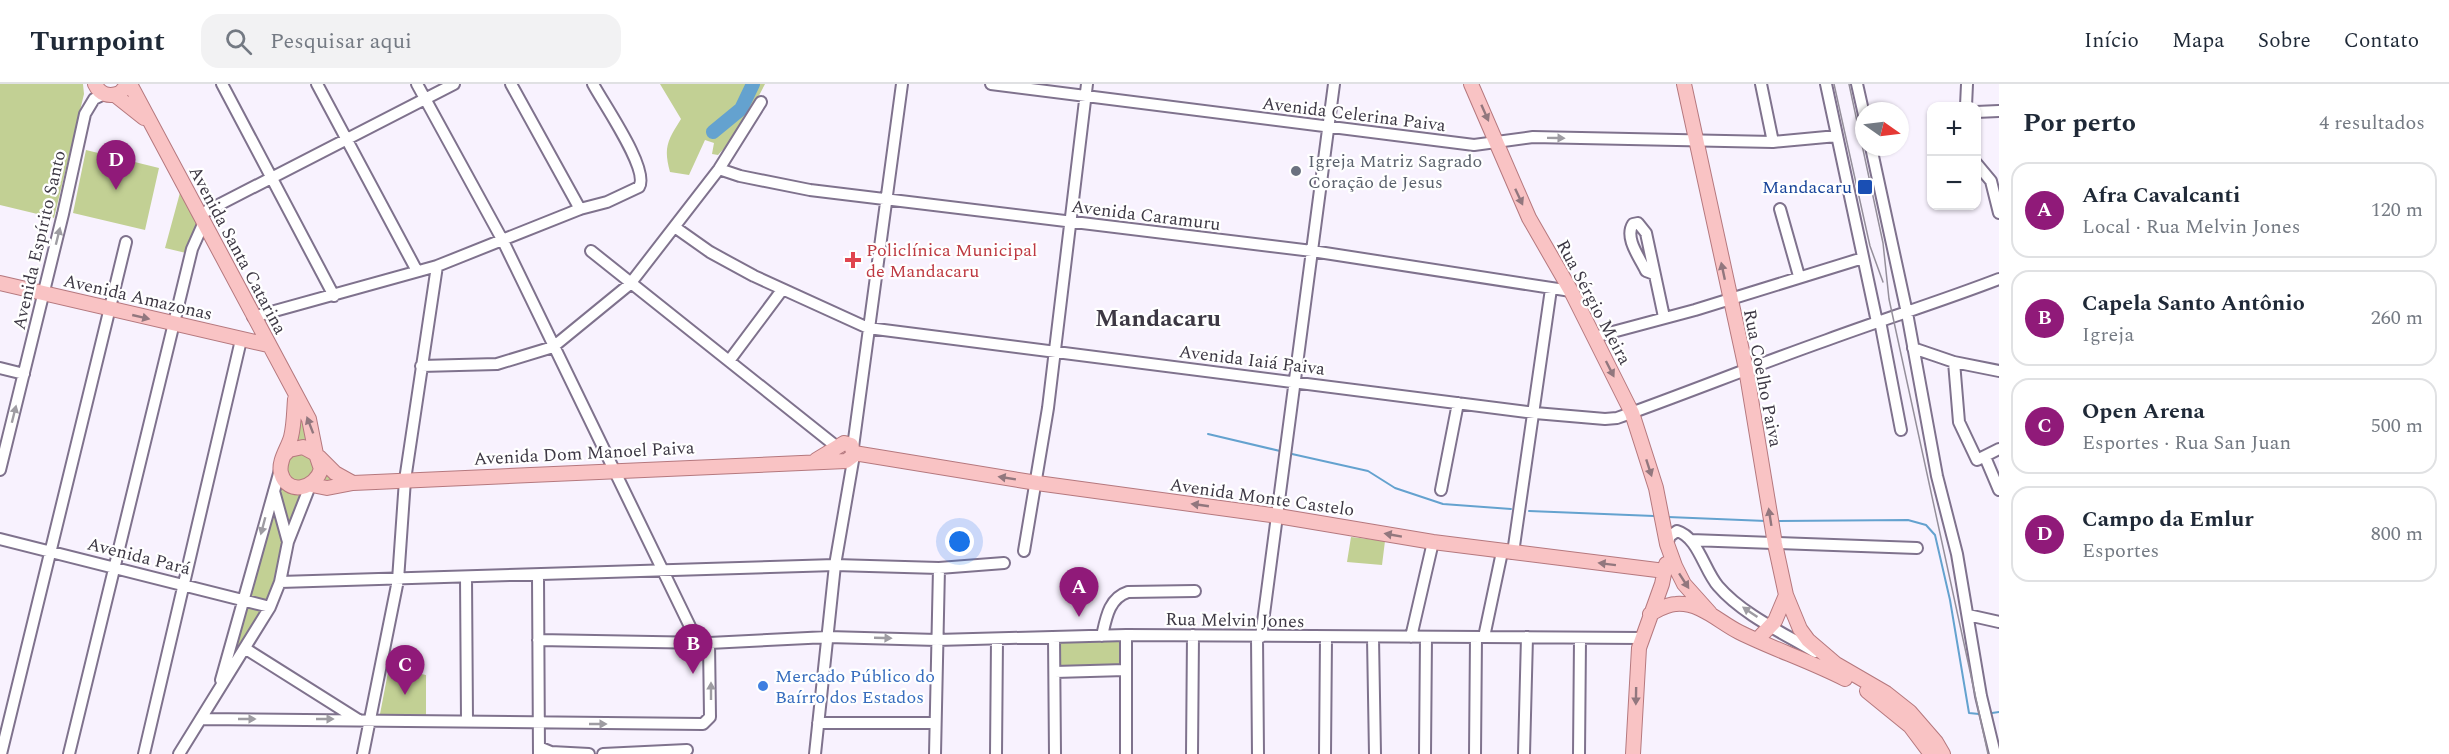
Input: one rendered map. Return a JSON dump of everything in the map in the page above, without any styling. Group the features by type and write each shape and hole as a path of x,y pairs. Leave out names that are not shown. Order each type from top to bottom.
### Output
{"main road":[{"name":"Avenida Santa Catarina","path":"104,91 125,89 129,84 202,218 295,399 309,419 320,475 311,485"},
{"name":"Rua Sérgio Meira","path":"1471,84 1529,218 1571,291 1632,413 1656,488 1667,544"},
{"name":"Rua Coelho Paiva","path":"1684,84 1746,369 1774,544 1786,595 1800,629 1808,640 1836,664 1886,693 1910,712 1936,742 1943,754"},
{"name":"Avenida Santa Catarina","path":"104,91 147,120"},
{"name":"Avenida Amazonas","path":"0,283 268,345"},
{"name":"Avenida Santa Catarina","path":"280,470 292,430 295,399"},
{"path":"284,455 289,450 303,447 317,455 335,473 353,483"},
{"name":"Avenida Dom Manoel Paiva","path":"311,485 327,488 353,483 405,480 816,460 845,452"},
{"name":"Avenida Monte Castelo","path":"845,452 1037,483 1278,516 1433,542 1665,572"},
{"path":"280,470 284,480 293,487 311,485"},
{"path":"1633,754 1636,662 1641,638 1665,572 1667,544"},
{"path":"1667,544 1684,584 1710,613"},
{"path":"1757,640 1771,626 1786,595"},
{"path":"1650,614 1676,604 1710,613 1757,640 1802,657 1880,699 1910,726 1931,754"}],"street":[{"name":"Avenida Espírito Santo","path":"0,470 2,452 24,374 85,114 89,84"},
{"path":"222,84 334,296"},
{"path":"317,84 417,271"},
{"path":"201,719 692,724 707,723 710,720 704,643 665,571 553,347 503,241 417,84"},
{"path":"69,754 192,249 202,218 271,178 454,84"},
{"path":"511,84 580,209"},
{"path":"253,317 437,266 580,209 630,192 642,183 641,172 593,84"},
{"path":"814,754 835,565 848,482 845,452 856,422 902,84"},
{"name":"Avenida Celerina Paiva","path":"991,84 1474,146 1533,137 1773,142 1837,136"},
{"path":"1024,551 1037,483 1087,84"},
{"path":"1258,754 1259,637 1278,516 1334,84"},
{"path":"1761,84 1773,142"},
{"path":"1827,84 1901,430"},
{"path":"1857,84 1861,102"},
{"path":"1966,102 1967,84"},
{"path":"85,114 94,99 104,91"},
{"path":"421,366 497,364 553,347 630,284 676,228 719,169 761,102"},
{"path":"1981,112 1999,111"},
{"path":"1873,156 1968,615 1981,696 1995,754"},
{"path":"1981,168 1991,181 1999,213"},
{"name":"Avenida Caramuru","path":"719,169 769,183 886,200 1312,251 1571,291"},
{"path":"1780,209 1799,276"},
{"name":"Avenida Iaiá Paiva","path":"676,228 724,260 782,290 868,328 1534,413 1605,419 1632,413 1746,369 1999,279"},
{"path":"1,754 126,242"},
{"path":"591,251 845,452"},
{"path":"1594,337 1863,258"},
{"path":"363,754 398,580 405,480 437,266"},
{"path":"1654,274 1664,317"},
{"path":"1474,754 1480,637 1507,552 1534,413 1551,289"},
{"path":"729,361 782,290"},
{"path":"144,754 241,340"},
{"path":"1913,348 1954,362 1999,371"},
{"path":"1954,362 1959,422 1999,490"},
{"path":"0,368 24,374"},
{"path":"1441,490 1458,403"},
{"path":"1981,458 1999,449"},
{"name":"Avenida Santa Catarina","path":"218,689 280,470"},
{"name":"Avenida Santa Catarina","path":"179,754 270,607 279,582 288,543 311,485"},
{"path":"273,489 288,543"},
{"path":"1667,544 1670,536 1677,531 1684,533 1691,540 1704,566 1719,588 1771,626 1836,664"},
{"name":"Avenida Pará","path":"0,539 244,598 270,607"},
{"path":"1691,540 1917,548"},
{"path":"1411,637 1433,542"},
{"path":"279,582 538,576 835,565 939,568 1004,563"},
{"path":"935,754 939,568"},
{"path":"538,576 539,751 589,754"},
{"path":"466,577 467,722"},
{"path":"1102,636 1109,609 1119,595 1128,592 1195,591"},
{"path":"1968,615 1999,622"},
{"path":"1126,635 1126,754"},
{"name":"Rua Melvin Jones","path":"538,640 704,643 828,637 937,640 1126,635 1326,638 1641,638"},
{"path":"1192,635 1192,754"},
{"path":"1425,754 1426,637"},
{"path":"1524,754 1527,637"},
{"path":"1054,638 1055,754"},
{"path":"1325,754 1326,638"},
{"path":"1373,638 1375,754"},
{"path":"996,754 997,639"},
{"path":"1579,754 1581,639"},
{"path":"246,649 357,719"},
{"path":"1055,672 1125,670"},
{"path":"818,723 935,723"},
{"path":"603,754 687,750"}],"green space":[{"path":"0,84 83,84 84,94 54,218 0,205"},
{"path":"660,84 765,84 741,130 718,155 712,154 714,143 705,140 689,175 670,172 667,156 668,144 681,119"},
{"path":"86,150 159,168 145,230 73,213"},
{"path":"181,189 200,224 186,253 165,248"},
{"path":"299,412 340,482 311,482 263,610 231,663"},
{"path":"1351,537 1385,541 1382,565 1347,562"},
{"path":"1126,635 1125,670 1055,672 1057,638"},
{"path":"389,667 426,675 426,715 380,714"}],"waterway":[{"path":"713,132 741,109 753,84"},
{"path":"1208,434 1280,451"},
{"path":"1292,454 1368,471 1395,488 1443,504 1511,509"},
{"path":"1529,511 1654,516"},
{"path":"1668,517 1766,521"},
{"path":"1775,521 1908,520 1926,525 1935,535 1950,600 1969,713 1979,714"},
{"path":"1992,713 1999,712"}],"tram line":[{"path":"1834,84 1870,246 1883,282"},
{"path":"1849,84 1883,243 1889,299 1988,754"}],"place":[{"name":"Igreja Matriz Sagrado Coração de Jesus","path":"1296,171"},
{"name":"Mandacaru","path":"1865,187"},
{"name":"Campo da Emlur","path":"116,190"},
{"name":"Policlínica Municipal de Mandacaru","path":"853,260"},
{"name":"Afra Cavalcanti","path":"1079,617"},
{"name":"Capela Santo Antônio","path":"693,674"},
{"name":"Mercado Público do Baírro dos Estados","path":"763,686"},
{"name":"Open Arena","path":"405,695"}],"district":[{"name":"Mandacaru","path":"1158,318"}]}
